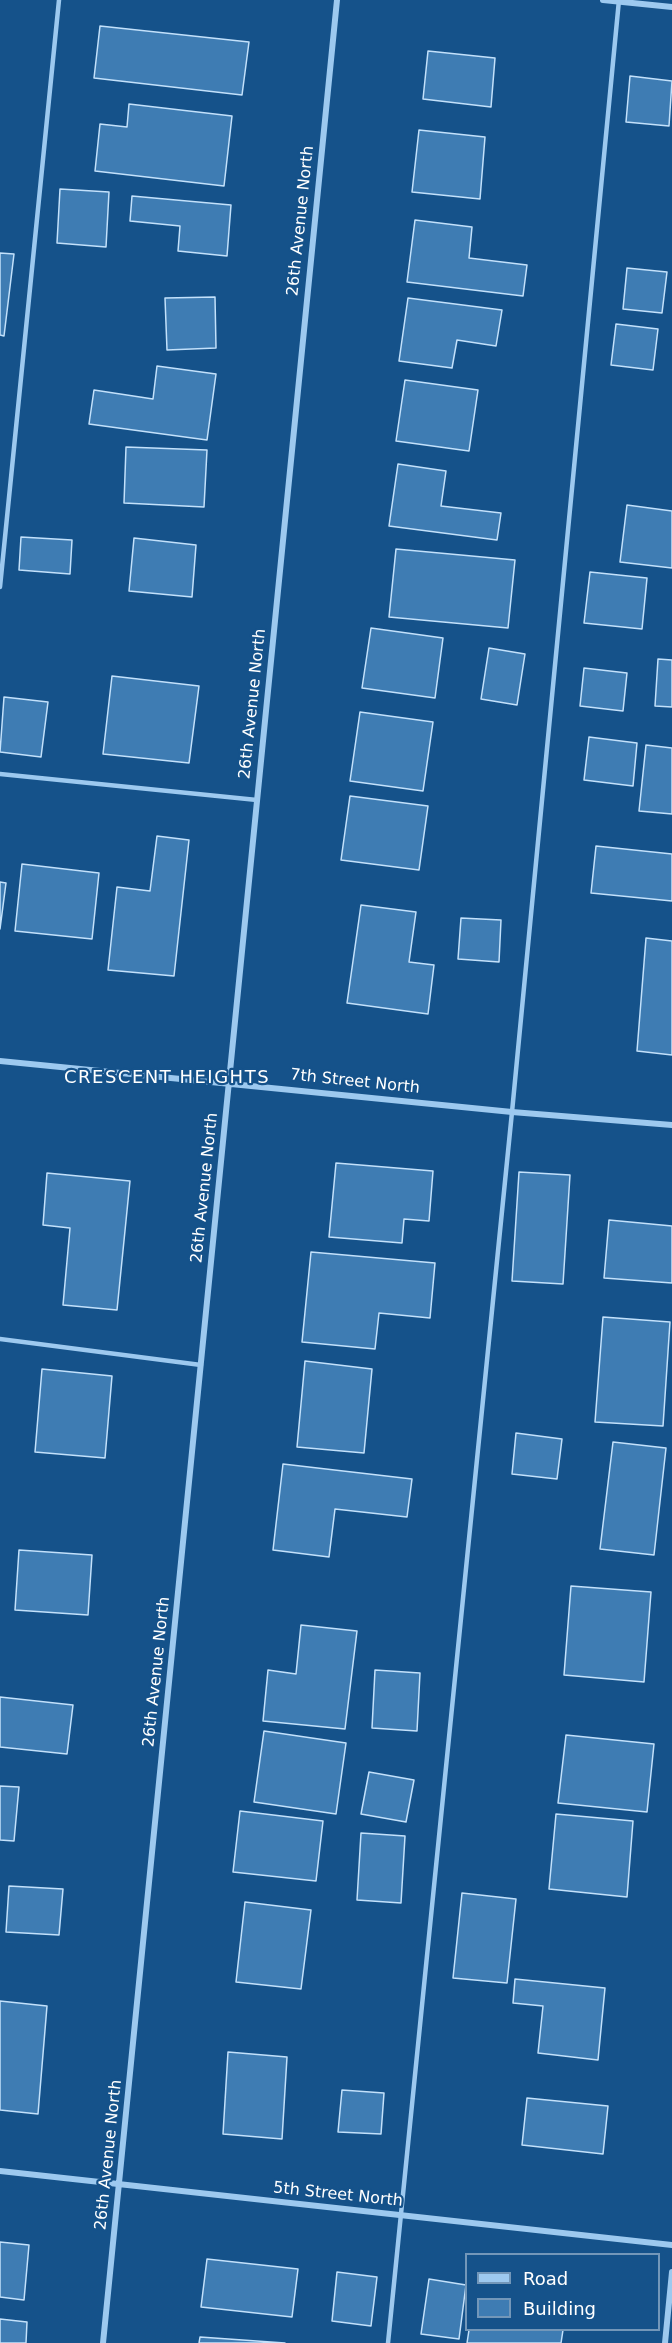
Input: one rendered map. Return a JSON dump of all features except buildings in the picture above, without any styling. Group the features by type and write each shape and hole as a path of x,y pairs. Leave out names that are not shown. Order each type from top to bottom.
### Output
{"street":[{"name":"26th Avenue North","path":"104,2343 337,0"},
{"path":"603,0 672,7"},
{"name":"7th Street North","path":"0,1061 512,1112 672,1125"},
{"name":"5th Street North","path":"0,2172 672,2245"},
{"path":"665,2343 672,2272"}],"lane":[{"path":"0,587 59,0"},
{"path":"388,2343 512,1112 619,1"},
{"path":"0,774 257,800"},
{"path":"0,1339 201,1365"}],"district":[{"name":"CRESCENT HEIGHTS","path":"167,1078"}]}
